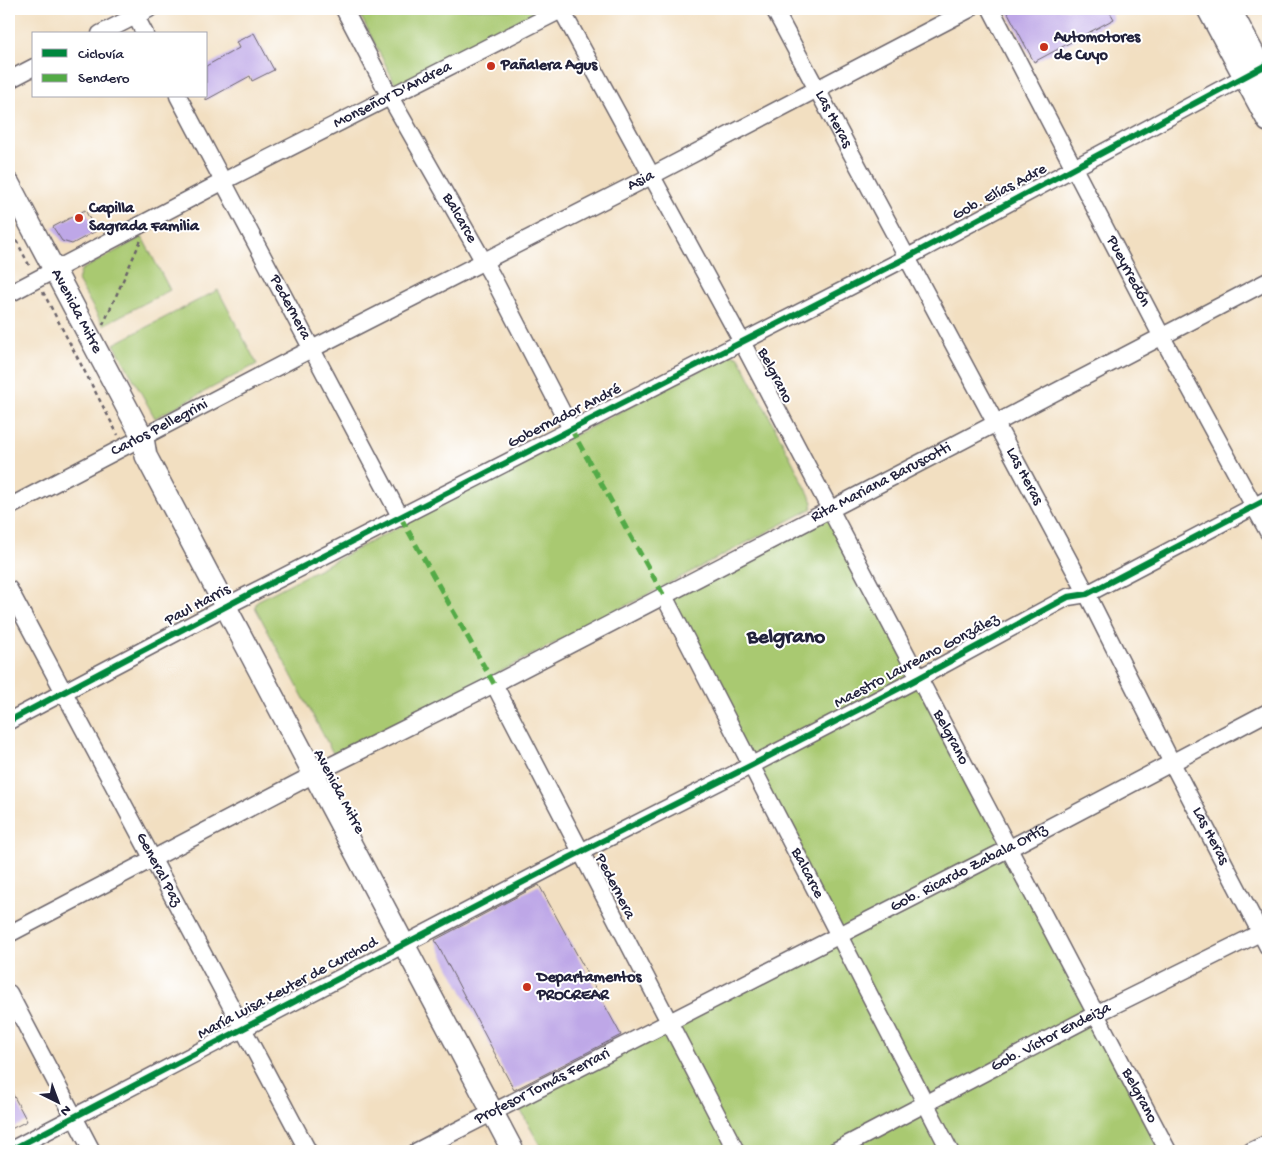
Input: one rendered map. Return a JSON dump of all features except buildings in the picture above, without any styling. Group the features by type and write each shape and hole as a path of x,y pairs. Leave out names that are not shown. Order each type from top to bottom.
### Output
{"main road":[{"path":"1208,9 1261,72"},
{"path":"1230,9 1261,72 1268,121"},
{"name":"Avenida Mitre","path":"9,184 142,438 146,456 232,604 499,1109 530,1151"},
{"name":"Avenida Mitre","path":"499,1109 513,1151"}],"street":[{"name":"Balcarce","path":"344,9 390,97 483,262 571,429"},
{"name":"Monseñor D'Andrea","path":"9,294 222,182 562,9"},
{"name":"Belgrano","path":"562,9 742,342 1168,1151"},
{"name":"Las Heras","path":"774,9 1087,594 1172,763 1266,937"},
{"name":"Asia","path":"311,350 652,176 970,9"},
{"name":"Pueyrredón","path":"990,9 1162,337 1262,503 1268,532"},
{"path":"103,32 139,11 144,32"},
{"path":"9,80 32,68"},
{"name":"Gob. Elías Adre","path":"742,342 1261,72"},
{"name":"Pedernera","path":"179,98 401,518"},
{"name":"Rita Mariana Baruscotti","path":"9,934 320,771 664,596 1268,281"},
{"name":"Gobernador André","path":"401,518 742,342"},
{"name":"Carlos Pellegrini","path":"9,508 311,350"},
{"name":"Maestro Laureano González","path":"580,852 919,678 1068,597 1087,594 1262,503"},
{"name":"Paul Harris","path":"9,721 401,518"},
{"name":"General Paz","path":"9,589 308,1151"},
{"name":"Balcarce","path":"664,596 950,1151"},
{"name":"Pedernera","path":"494,684 736,1151"},
{"name":"Gob. Ricardo Zabala Ortíz","path":"668,1023 1008,849 1268,712"},
{"name":"María Luisa Keuter de Curchod","path":"9,1151 580,852"},
{"name":"Gob. Víctor Endeiza","path":"835,1151 1096,1014 1266,937"},
{"path":"9,993 92,1151"},
{"name":"Profesor Tomás Ferrari","path":"417,1151 668,1023"},
{"path":"1251,1151 1268,1143"}],"path":[{"path":"103,325 142,237"}],"green space":[{"path":"357,9 547,9 397,87"},
{"path":"142,237 170,290 103,325 78,281 81,270"},
{"path":"218,290 257,364 155,418 114,344"},
{"path":"731,354 739,357 813,502 811,509 339,756 334,755 255,607 257,601"},
{"path":"829,510 1168,1151 543,1151 515,1100 839,935 664,596"}],"marked path":[{"path":"571,429 664,596"},
{"path":"401,518 494,684"}],"cycle path":[{"path":"9,721 238,600 906,258 1268,64"},
{"path":"9,1151 569,858 919,678 1068,597 1087,594 1268,499"}],"place":[{"name":"Automotores de Cuyo","path":"1044,47"},
{"name":"Pañalera Agus","path":"491,66"},
{"name":"Capilla Sagrada Familia","path":"79,218"},
{"name":"Departamentos PROCREAR","path":"527,987"}],"district":[{"name":"Belgrano","path":"786,638"}]}
